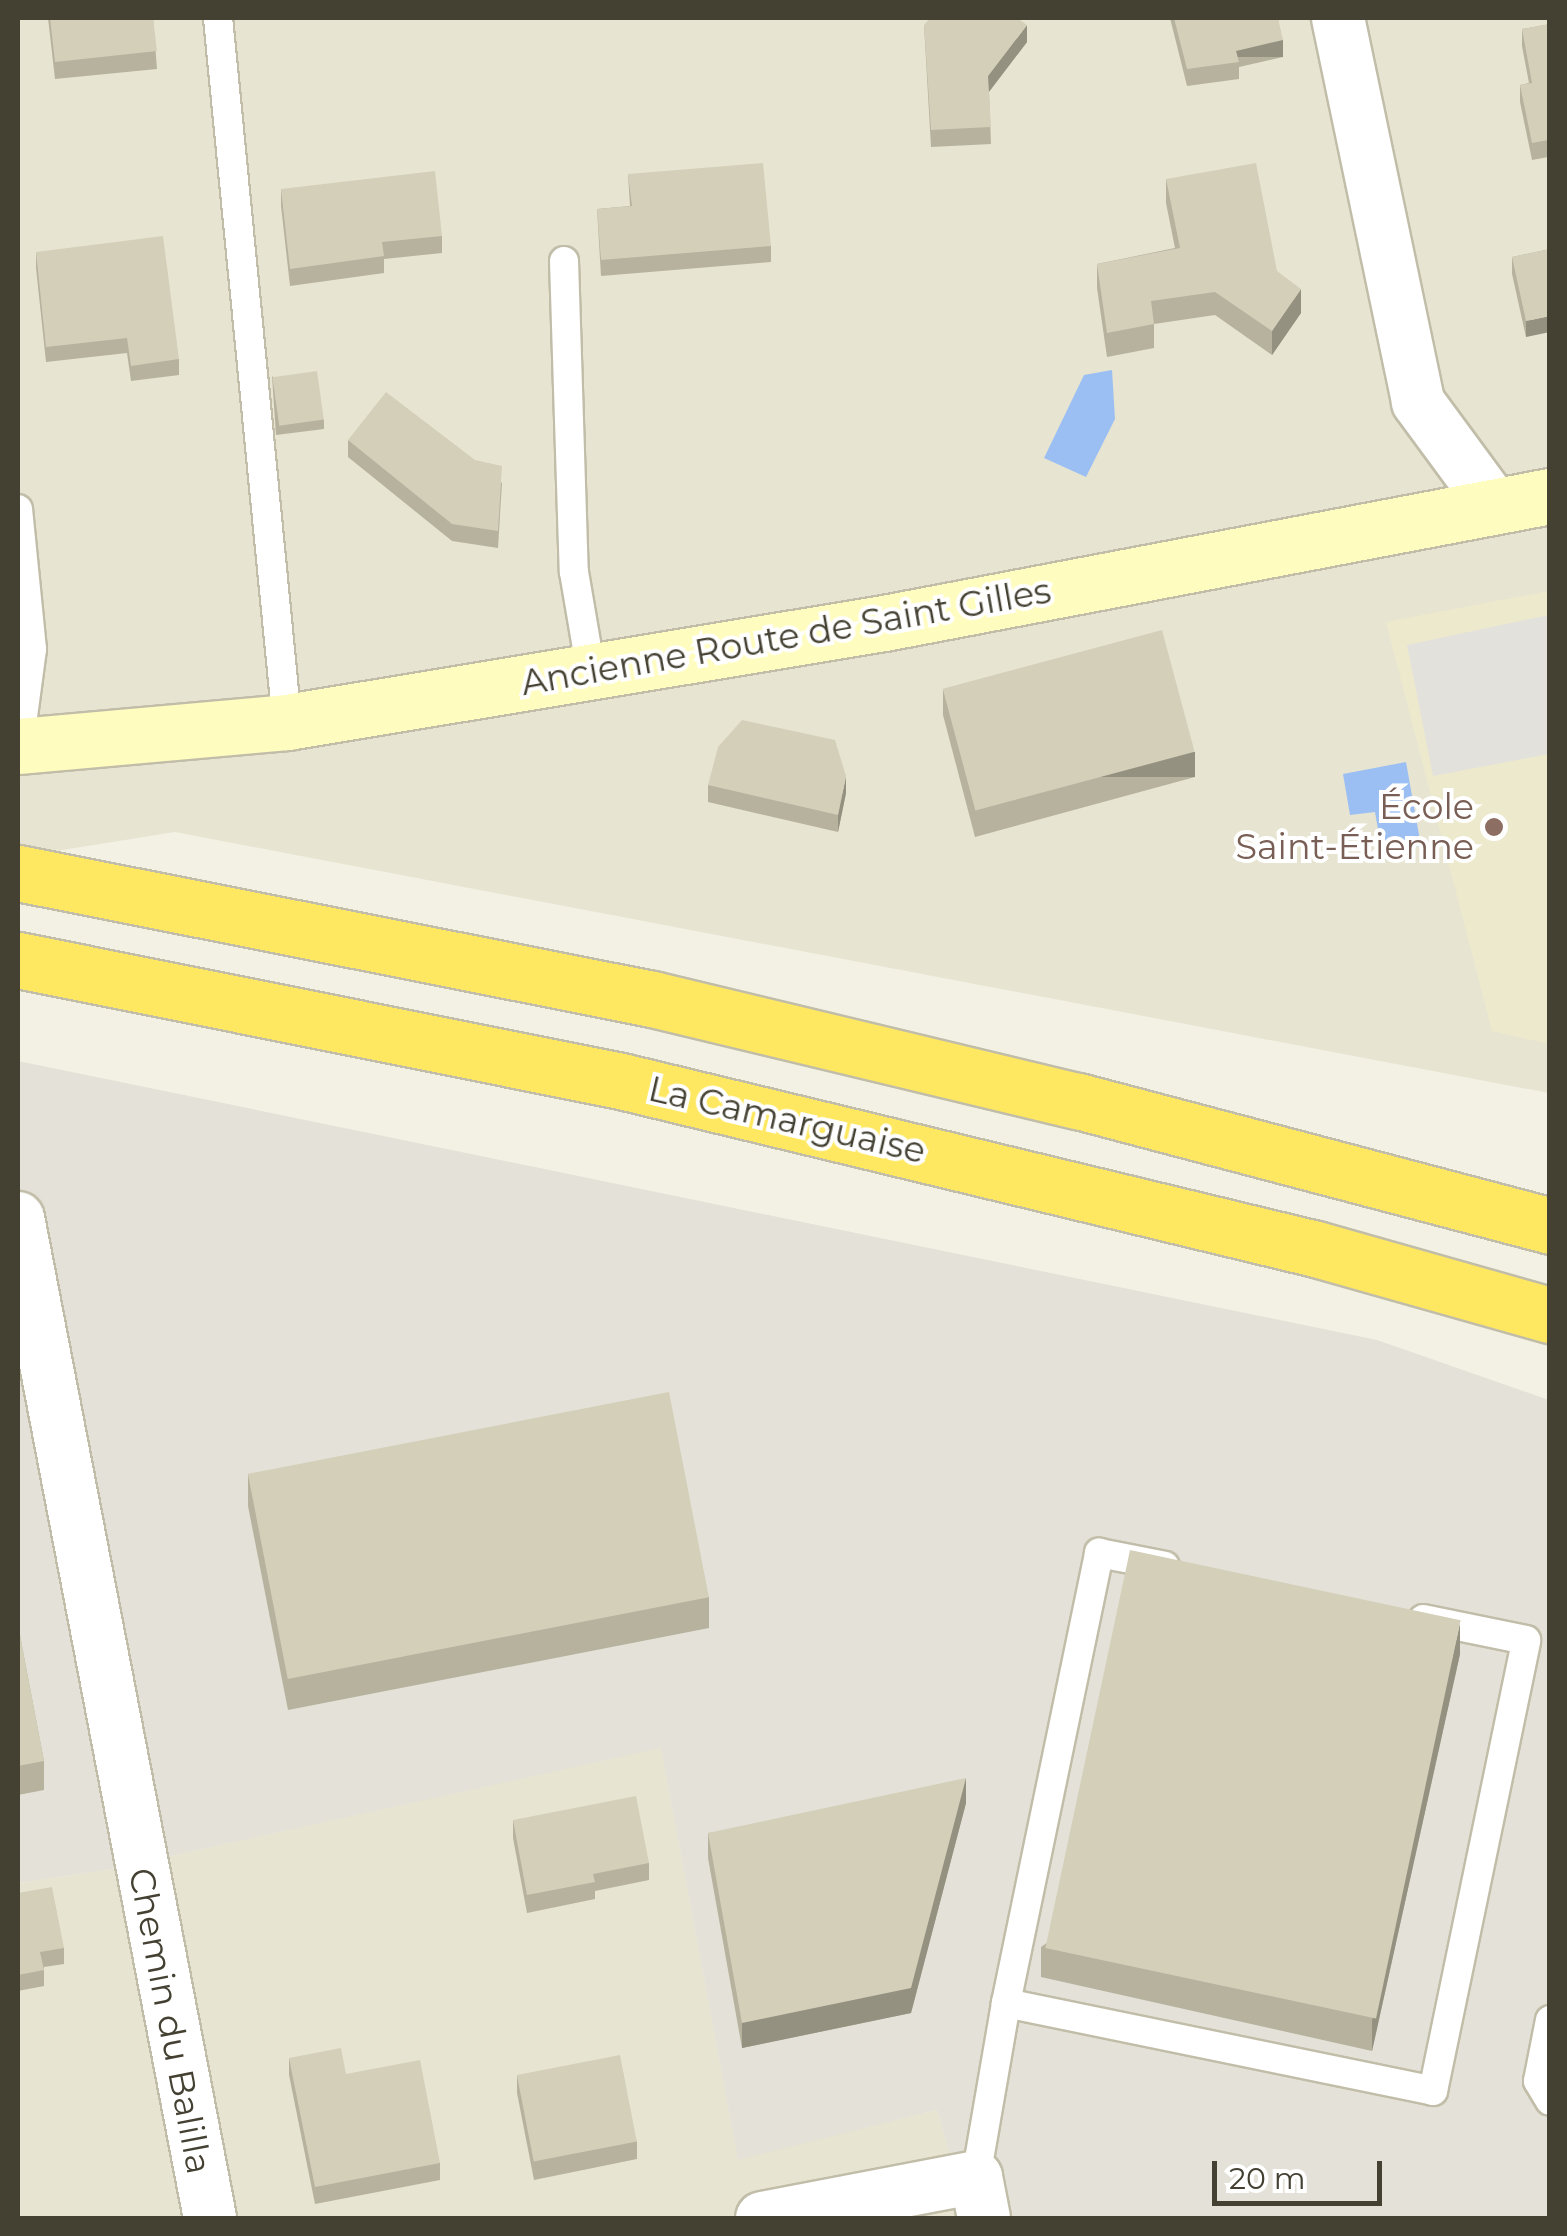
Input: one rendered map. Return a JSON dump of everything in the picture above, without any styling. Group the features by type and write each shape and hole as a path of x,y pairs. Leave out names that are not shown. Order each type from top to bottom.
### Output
{"highway":[{"path":"18,873 672,1004 1078,1101 1550,1226"},
{"name":"La Camarguaise","path":"18,960 621,1080 1297,1245 1550,1314"}],"street":[{"path":"1338,18 1418,402 1496,507"},
{"name":"Ancienne Route de Saint Gilles","path":"18,746 287,722 884,623 1550,496"},
{"name":"Chemin du Balilla","path":"18,1218 131,1824 210,2218"},
{"path":"762,2218 980,2198"}],"lane":[{"path":"218,18 287,722"},
{"path":"564,261 574,572 591,672"},
{"path":"18,510 32,649 18,746"},
{"path":"980,2198 1006,2004 1099,1553 1196,1573"},
{"path":"1006,2004 1433,2091 1526,1640 1390,1612"},
{"path":"1550,2020 1538,2081 1550,2102"}],"shaded area":[{"path":"18,18 1549,18 1549,1093 175,832 18,857"},
{"name":"École Saint-Étienne","path":"1549,591 1549,1044 1492,1031 1386,622"},
{"path":"1549,615 1549,754 1433,776 1407,645"},
{"path":"18,1061 1377,1340 1549,1400 1549,2218 969,2218 937,2110 738,2160 661,1748 112,1869 18,1883"},
{"path":"661,1747 738,2159 937,2110 969,2218 18,2218 18,1883 112,1869"}],"water":[{"path":"1112,370 1115,419 1086,477 1044,458 1084,375"},
{"path":"1406,762 1421,846 1382,853 1375,812 1350,815 1343,774"}],"building":[{"path":"50,18 153,18 157,51 55,62"},
{"path":"930,18 1017,18 1027,25 988,76 991,127 931,130 924,25"},
{"path":"1174,18 1278,18 1283,40 1236,51 1239,62 1187,69"},
{"path":"1550,24 1550,150 1548,140 1532,143 1520,85 1532,83 1522,29"},
{"path":"763,163 771,246 601,260 597,209 632,206 628,174"},
{"path":"1256,163 1277,271 1301,289 1272,331 1215,292 1151,301 1154,324 1107,333 1097,264 1180,248 1166,179"},
{"path":"435,171 442,236 382,242 384,256 290,269 281,189"},
{"path":"163,236 179,359 131,366 127,338 46,347 36,252"},
{"path":"1550,249 1550,316 1526,321 1512,257"},
{"path":"317,371 324,420 279,426 272,377"},
{"path":"386,392 475,460 502,466 498,531 452,524 348,440"},
{"path":"1162,630 1195,752 975,810 943,689"},
{"path":"742,720 835,740 846,776 838,815 708,785 718,747"},
{"path":"669,1392 709,1597 288,1679 248,1474"},
{"path":"1130,1550 1461,1620 1376,2018 1045,1948"},
{"path":"18,1625 44,1761 18,1766"},
{"path":"966,1778 911,1988 742,2023 708,1833"},
{"path":"636,1796 649,1863 593,1874 595,1882 527,1895 513,1820"},
{"path":"52,1887 64,1948 40,1952 44,1970 18,1975 18,1893"},
{"path":"341,2048 346,2074 420,2060 440,2163 315,2187 289,2058"},
{"path":"620,2055 637,2141 534,2161 517,2075"}],"place":[{"name":"École Saint-Étienne","path":"1494,827"}]}
